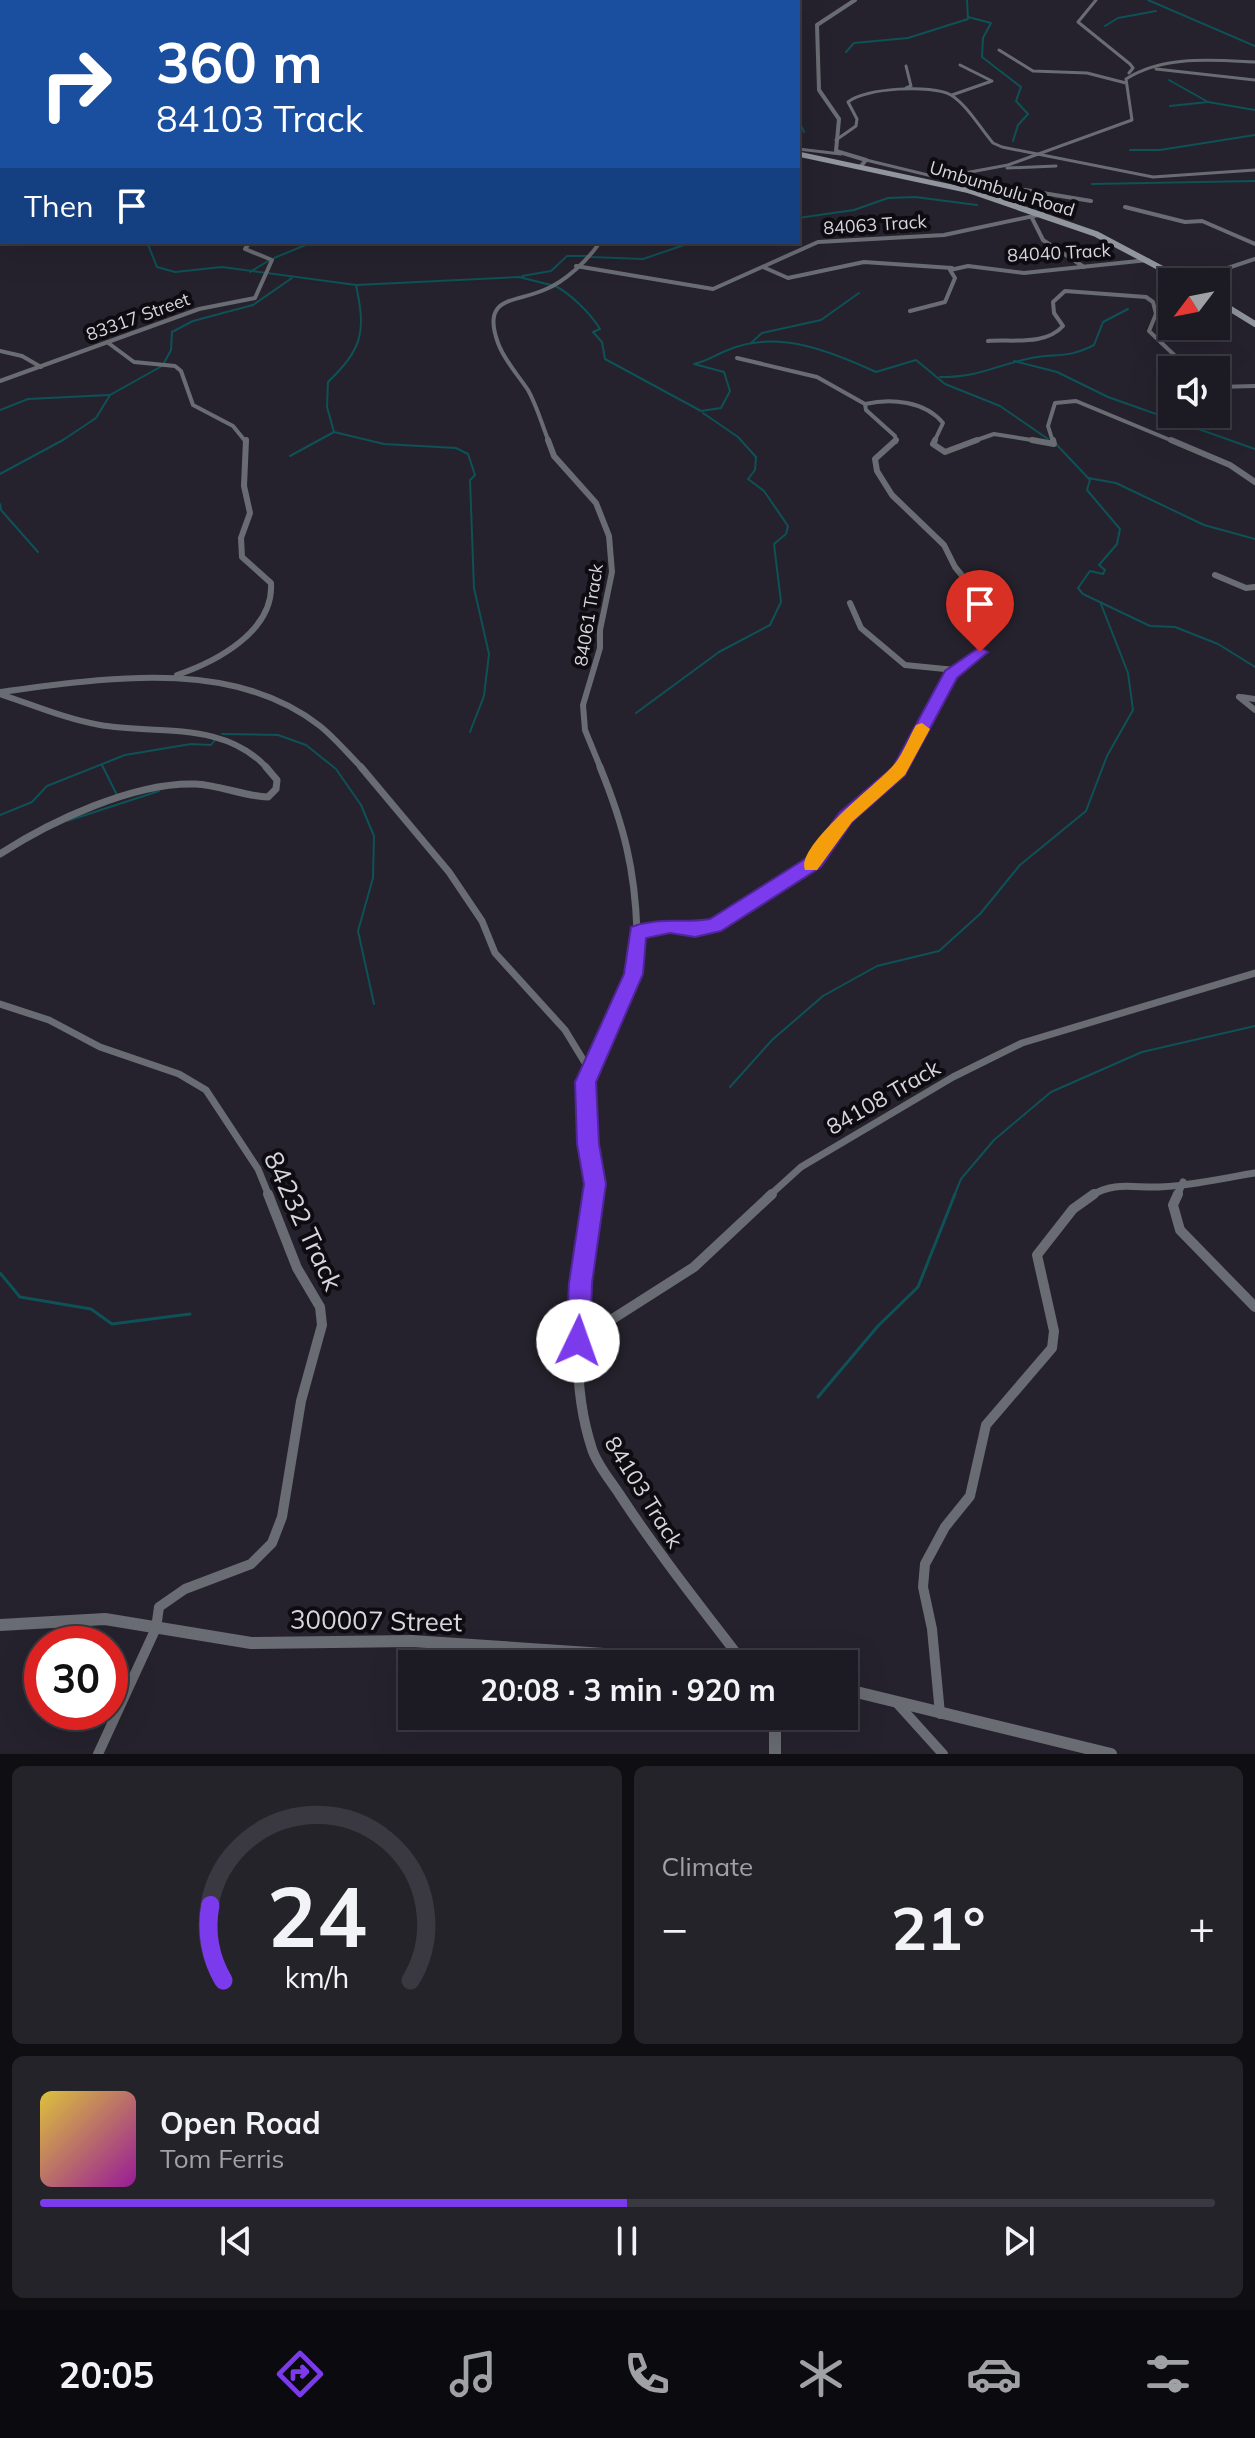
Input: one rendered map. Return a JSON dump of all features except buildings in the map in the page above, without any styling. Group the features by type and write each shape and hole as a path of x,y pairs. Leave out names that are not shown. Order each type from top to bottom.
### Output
{"main road":[{"name":"Umbumbulu Road","path":"800,151 864,163 968,189 1043,214 1162,268"},
{"path":"1230,309 1255,324"}],"street":[{"path":"855,0 816,27 819,89 839,119 836,151 864,163 1091,201"},
{"path":"940,176 1008,165 1030,154 1132,120 1126,83 1133,68 1078,22 1081,14 1096,0"},
{"path":"999,50 1033,71 1087,73 1126,83"},
{"path":"1128,76 1145,68 1210,61 1255,62"},
{"path":"904,89 952,95 992,81 960,65"},
{"path":"836,140 856,126 857,119 848,102 852,97 911,86 906,66"},
{"path":"1145,68 1255,80"},
{"path":"952,95 993,143 1030,154 1153,177 1255,170"},
{"path":"800,151 841,154"},
{"path":"993,168 1056,166"},
{"path":"1125,207 1185,222 1202,221 1255,244"},
{"name":"84063 Track","path":"576,266 713,289 818,242 944,235 1043,214"},
{"path":"1032,218 1043,240 1084,267"},
{"name":"83317 Street","path":"0,381 199,309 247,301 259,295 263,275 272,260 245,249 249,244"},
{"name":"84061 Track","path":"599,244 590,257 546,290 505,301 496,309 493,328 500,348 530,394 554,456 596,503 609,536 612,572 600,630 600,648 583,705 593,755 622,820 630,851 635,878 637,932"},
{"path":"1228,268 1255,259"},
{"name":"84040 Track","path":"762,266 788,278 864,262 952,268 968,266 1024,273 1148,260"},
{"path":"910,311 945,302 955,278 952,268"},
{"path":"988,341 1057,334 1063,326 1054,313 1053,302 1065,291 1142,297 1150,299 1156,312 1149,331 1176,356"},
{"path":"107,342 134,362 175,366 181,371 193,405 233,426 246,443 244,486 250,513 241,538 242,557 271,583 270,598 246,640 205,665 173,676"},
{"path":"0,351 22,356 41,367"},
{"path":"637,932 670,926 695,929 714,926 815,862 845,817 899,771 936,697 957,670 980,652 983,601 955,566 945,546 906,512 885,483 875,459 896,443 895,436 847,389 815,374 737,358"},
{"path":"1230,387 1255,386"},
{"path":"865,404 900,403 941,418 943,423 933,444 945,452 994,434 1054,444 1048,426 1055,403 1076,401 1230,465 1255,482"},
{"path":"1215,575 1246,588 1255,587"},
{"path":"850,603 861,628 905,665 957,670"},
{"path":"0,693 102,679 173,676 259,693 319,725 363,769 449,872 482,921 495,953 565,1030 590,1071"},
{"path":"0,693 112,727 185,729 216,734 266,765 277,780 276,789 268,797 251,797 199,784 168,784 52,824 29,834 0,854"},
{"path":"1255,699 1239,697 1255,710"},
{"name":"84103 Track","path":"637,932 634,974 607,1040 585,1082 595,1184 581,1283 578,1341 584,1412 592,1451 650,1541 738,1650"},
{"name":"84108 Track","path":"578,1341 694,1267 801,1167 953,1077 1022,1043 1255,973"},
{"name":"84232 Track","path":"0,1004 49,1020 100,1047 179,1074 206,1090 258,1169 297,1268 320,1307 322,1325 301,1401 282,1517 272,1543 251,1564 185,1589 159,1607 156,1628 98,1754"},
{"path":"940,1714 932,1629 923,1587 925,1564 945,1527 970,1496 986,1425 1052,1348 1054,1331 1037,1255 1073,1209 1102,1189 1131,1184 1159,1187 1255,1173"},
{"path":"1188,1181 1173,1205 1180,1230 1255,1307"},
{"name":"300007 Street","path":"0,1625 105,1619 251,1643 412,1641 549,1650"},
{"path":"858,1692 1111,1754"},
{"path":"896,1702 943,1754"},
{"path":"775,1730 775,1754"}],"waterway":[{"path":"846,52 854,43 908,38 968,19 967,0"},
{"path":"1148,0 1255,46"},
{"path":"1105,26 1118,18 1156,11"},
{"path":"968,17 991,23 983,38 982,57 1021,87 1016,101 1028,114 1018,125 1013,141"},
{"path":"1169,80 1208,102"},
{"path":"1170,106 1208,102"},
{"path":"1208,102 1255,110"},
{"path":"800,123 804,132"},
{"path":"1130,150 1160,150 1255,135"},
{"path":"1092,184 1255,181"},
{"path":"800,218 854,210 888,198 915,197 977,205"},
{"path":"148,244 157,267 175,272 222,267 252,271"},
{"path":"274,258 308,244"},
{"path":"591,257 643,259 687,244"},
{"path":"522,276 551,271 567,256 588,256"},
{"path":"252,271 268,261"},
{"path":"252,271 356,285"},
{"path":"356,285 519,277 551,285"},
{"path":"164,363 171,350 172,332 193,321 253,305 292,278"},
{"path":"334,432 327,407 328,382 349,359 359,338 361,315 356,285"},
{"path":"555,286 573,299 596,323 600,329 593,332 602,342 605,359 701,411 721,408 730,391 724,372 694,364 747,344 784,342 822,350 876,372 916,360 945,384 1000,406 1048,439"},
{"path":"751,343 762,333 821,320 859,293"},
{"path":"1017,362 1084,350 1094,345 1103,322 1128,309"},
{"path":"940,377 975,373 1017,362"},
{"path":"1017,362 1057,372 1108,397 1255,449"},
{"path":"0,474 63,440 96,418 110,395 162,366"},
{"path":"0,410 28,399 109,395"},
{"path":"636,713 719,652 770,625 781,602 774,544 786,534 788,526 764,491 748,479 755,470 756,457 738,437 703,413"},
{"path":"290,456 334,432"},
{"path":"334,432 384,444 456,448 468,454 475,475 470,480 474,588 489,654 484,696 470,732"},
{"path":"1057,445 1088,478"},
{"path":"1088,478 1116,483 1204,525 1255,539"},
{"path":"1088,478 1087,490 1120,529 1117,544 1099,565 1105,570 1103,574 1090,571 1078,588 1083,594 1150,626 1175,627 1218,644 1255,667"},
{"path":"0,504 1,510 38,552"},
{"path":"730,1087 772,1040 823,996 877,966 939,951 980,914 1020,865 1086,811 1107,756 1133,710 1128,673 1101,604"},
{"path":"222,734 278,735 306,745 336,769 361,805 374,836 373,878 358,931 374,1004"},
{"path":"0,815 32,802 47,786 125,755 191,744 211,745 215,740"},
{"path":"102,765 117,795"},
{"path":"67,821 159,791"},
{"path":"954,1196 961,1179 994,1140 1051,1092 1142,1052 1255,1026"},
{"path":"818,1397 878,1326 918,1287 955,1194"},
{"path":"0,1273 20,1297 91,1309 112,1324 190,1314"}],"slow traffic":[{"path":"811,865 845,817 899,771 922,729"}],"route":[{"path":"578,1341 581,1283 595,1184 588,1144 585,1082 607,1040 634,974 637,932 670,926 695,929 714,926 815,862 845,817 899,771 951,674 980,652"}]}
